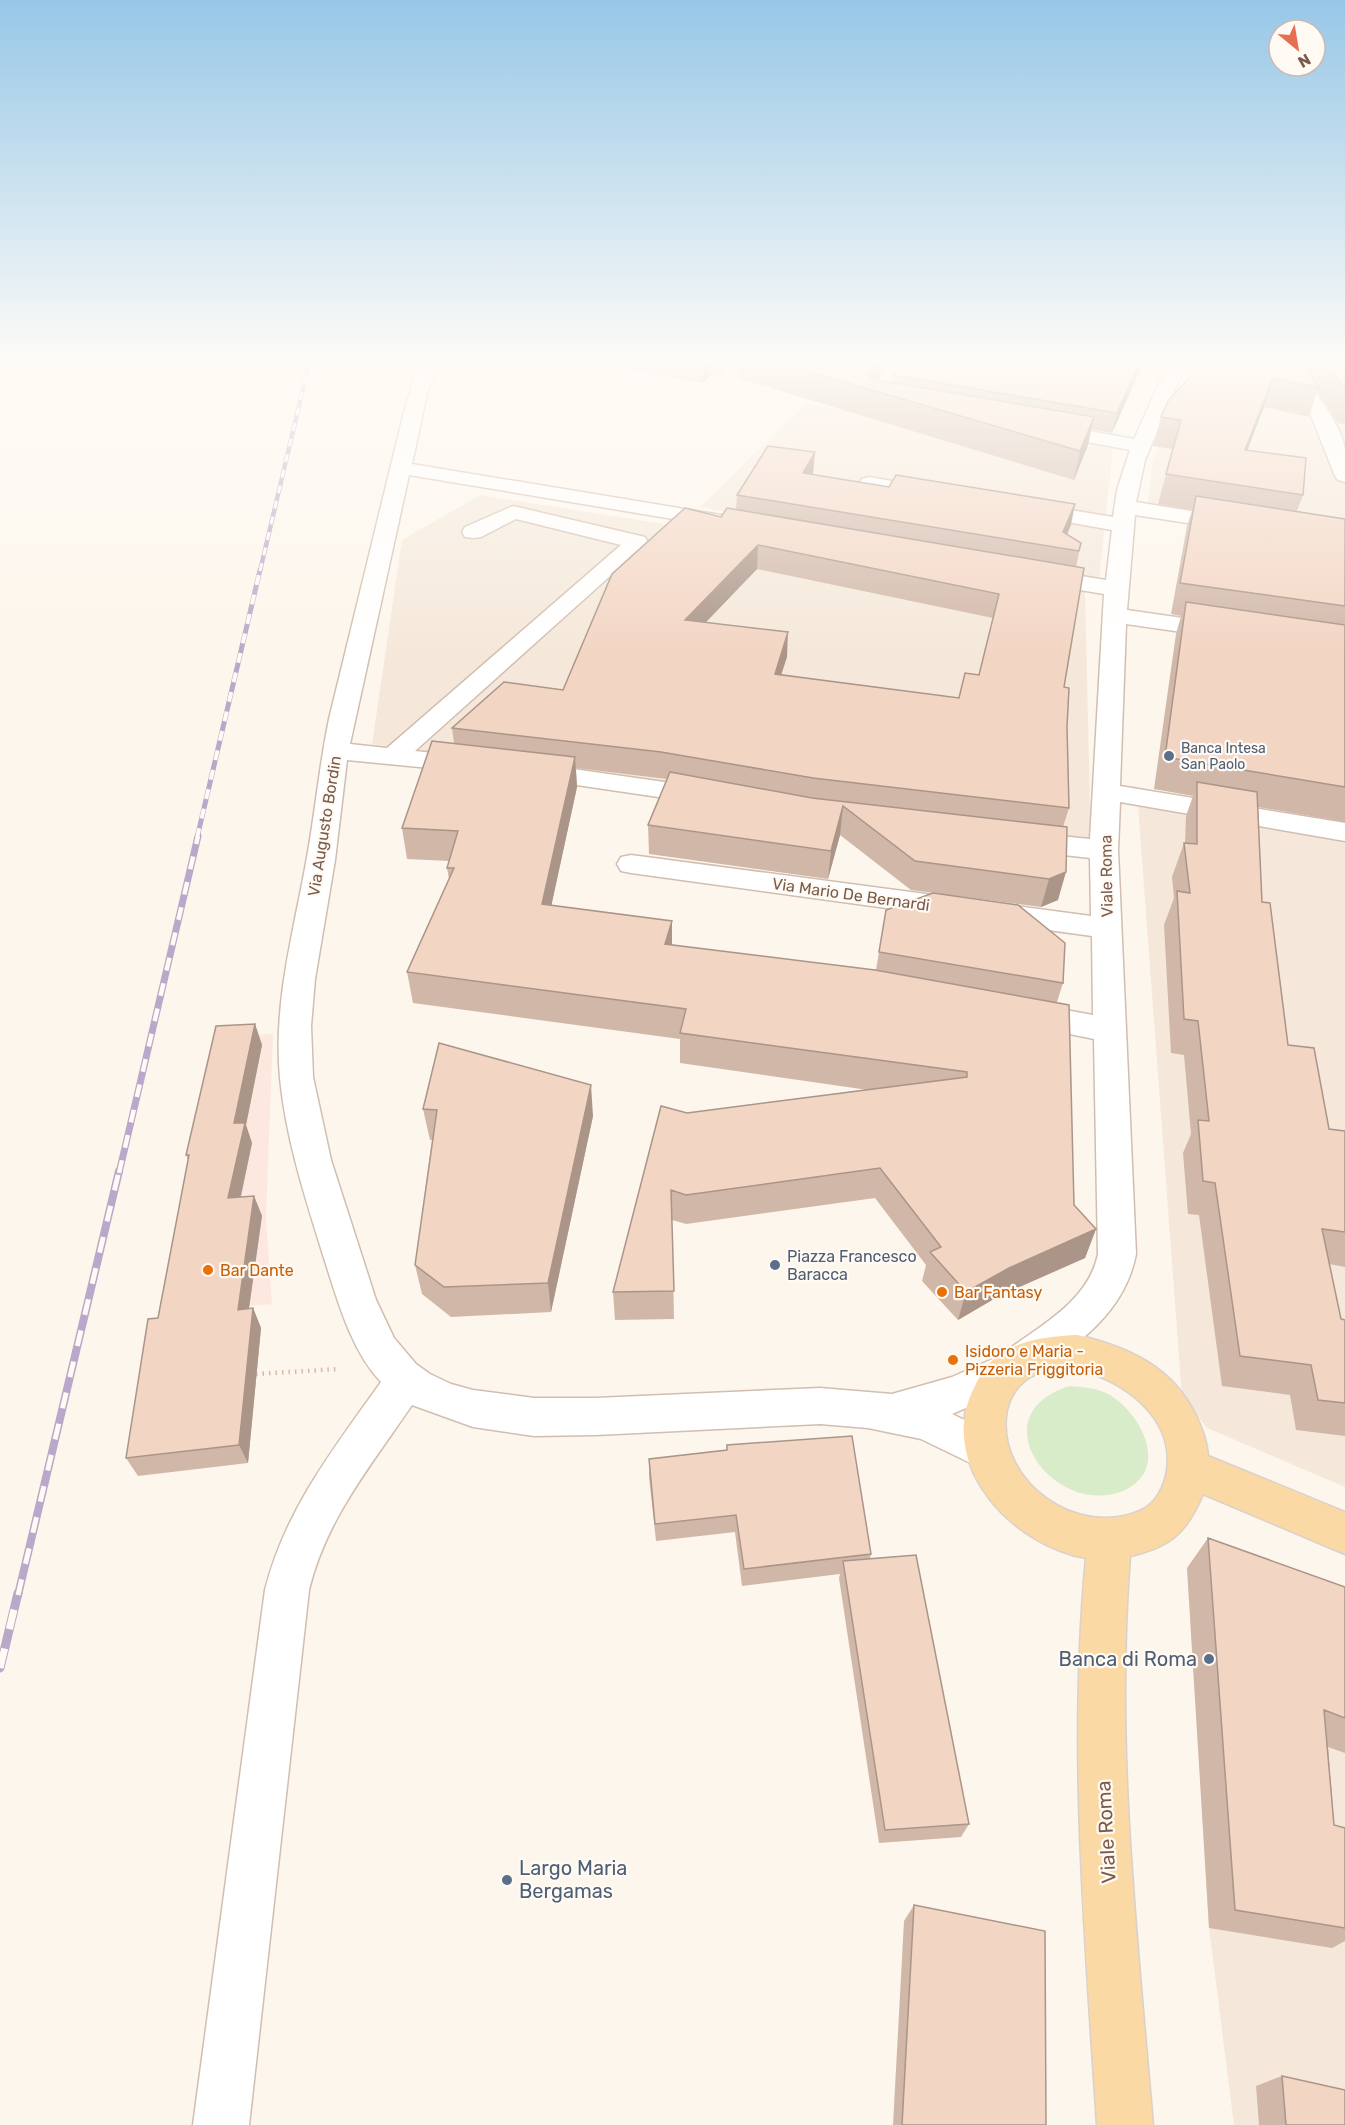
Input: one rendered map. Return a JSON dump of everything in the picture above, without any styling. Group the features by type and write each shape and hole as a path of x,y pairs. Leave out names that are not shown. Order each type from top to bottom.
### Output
{"main road":[{"name":"Viale Roma","path":"1077,1352 1108,1359 1137,1374 1162,1395 1178,1418 1187,1443 1189,1468 1183,1495 1166,1518 1141,1532 1110,1539 1079,1536 1047,1524 1020,1504 999,1479 987,1452 983,1422 990,1393 1014,1367 1047,1353 1077,1352"},
{"path":"1189,1468 1345,1533"},
{"name":"Viale Roma","path":"1110,1539 1101,1635 1103,1785 1125,2125"}],"street":[{"name":"Via Augusto Bordin","path":"398,1373 370,1330 330,1218 306,1128 294,1056 297,981 321,861 336,752 404,458"},
{"name":"Viale Roma","path":"1014,1367 1066,1328 1097,1300 1114,1270 1118,1239 1104,850 1116,602 1124,516 1130,475 1136,458"},
{"path":"1339,458 1345,476"},
{"path":"401,468 739,524"},
{"path":"869,483 950,496"},
{"path":"1008,506 1252,528"},
{"path":"392,757 636,542 513,512 473,532"},
{"path":"1022,573 1116,602 1242,634"},
{"path":"336,752 506,768 661,788 730,801"},
{"path":"1107,792 1345,832"},
{"path":"993,838 1104,850"},
{"name":"Via Mario De Bernardi","path":"631,864 1107,928"},
{"path":"994,1009 1111,1030"},
{"path":"895,1412 942,1400 980,1386 1014,1367"},
{"path":"221,2125 288,1584 297,1554 320,1506 398,1373 430,1394 452,1402 476,1409 525,1416 575,1417 820,1406 865,1407 895,1412 952,1432 987,1452"}],"path":[{"path":"256,1374 398,1373"}],"shaded area":[{"path":"750,458 1112,458 1099,579 700,507"},
{"path":"1154,458 1345,458 1345,535 1147,507"},
{"path":"480,495 1085,591 1091,849 372,744 402,540"},
{"path":"1138,806 1345,837 1345,1487 1207,1428 1182,1397"},
{"path":"273,1034 266,1218 272,1304 166,1313 217,1038"},
{"path":"1187,1568 1345,1620 1345,2125 1234,2125 1209,1928"}],"green space":[{"path":"1070,1386 1095,1389 1110,1395 1132,1415 1140,1428 1146,1441 1148,1455 1146,1469 1139,1480 1125,1490 1099,1496 1074,1491 1053,1478 1036,1460 1028,1440 1029,1419 1042,1400"}],"building":[{"path":"760,458 811,458 803,473 889,487 896,475 1075,504 1063,532 1081,543 1079,551 737,495"},
{"path":"1170,458 1306,458 1303,495 1166,474"},
{"path":"1196,496 1345,519 1345,606 1180,583"},
{"path":"685,508 721,517 727,508 1084,568 1064,687 1069,688 1067,727 1069,808 813,778 661,752 452,728 504,682 563,690 612,574","holes":["758,545 999,594 979,675 965,673 959,698 775,674 788,632 685,620"]},
{"path":"1186,602 1345,625 1345,787 1165,757"},
{"path":"432,741 575,757 542,904 672,921 665,944 875,970 1069,1005 1074,1205 1096,1229 1009,1268 966,1292 930,1252 941,1247 880,1168 686,1195 671,1190 674,1291 613,1292 661,1106 687,1113 967,1077 967,1072 680,1033 686,1009 407,972 454,868 447,868 458,831 402,828"},
{"path":"670,772 812,798 1067,827 1066,872 1049,879 915,861 843,806 831,851 648,825"},
{"path":"1197,782 1257,792 1262,902 1270,903 1288,1045 1314,1048 1329,1129 1345,1131 1345,1232 1322,1229 1341,1319 1345,1320 1345,1403 1318,1400 1311,1365 1240,1356 1215,1183 1203,1181 1198,1120 1209,1121 1198,1021 1184,1019 1177,891 1190,893 1184,843 1197,844"},
{"path":"933,893 1018,905 1065,943 1063,983 879,952 886,910"},
{"path":"255,1024 234,1123 245,1123 228,1198 254,1196 238,1310 253,1308 239,1445 126,1458 148,1319 158,1318 189,1155 186,1155 216,1026"},
{"path":"439,1043 591,1085 548,1283 444,1287 415,1265 437,1110 423,1109"},
{"path":"852,1436 871,1554 744,1569 736,1515 655,1524 649,1459 727,1450 727,1445"},
{"path":"1208,1538 1345,1587 1345,1718 1324,1710 1334,1825 1345,1828 1345,1928 1235,1910"},
{"path":"916,1555 969,1824 885,1830 843,1561"},
{"path":"914,1905 1045,1931 1046,2125 902,2125"},
{"path":"1282,2076 1345,2090 1345,2125 1286,2125"}],"railway":[{"path":"260,571 287,458"},
{"path":"197,838 260,570"},
{"path":"119,1173 198,836"},
{"path":"18,1595 119,1171"},
{"path":"0,1668 18,1593"}],"place":[{"name":"Banca Intesa San Paolo","path":"1169,756"},
{"name":"Piazza Francesco Baracca","path":"775,1265"},
{"name":"Bar Dante","path":"208,1270"},
{"name":"Bar Fantasy","path":"942,1292"},
{"name":"Isidoro e Maria - Pizzeria Friggitoria","path":"953,1360"},
{"name":"Banca di Roma","path":"1209,1659"},
{"name":"Largo Maria Bergamas","path":"507,1880"}]}
